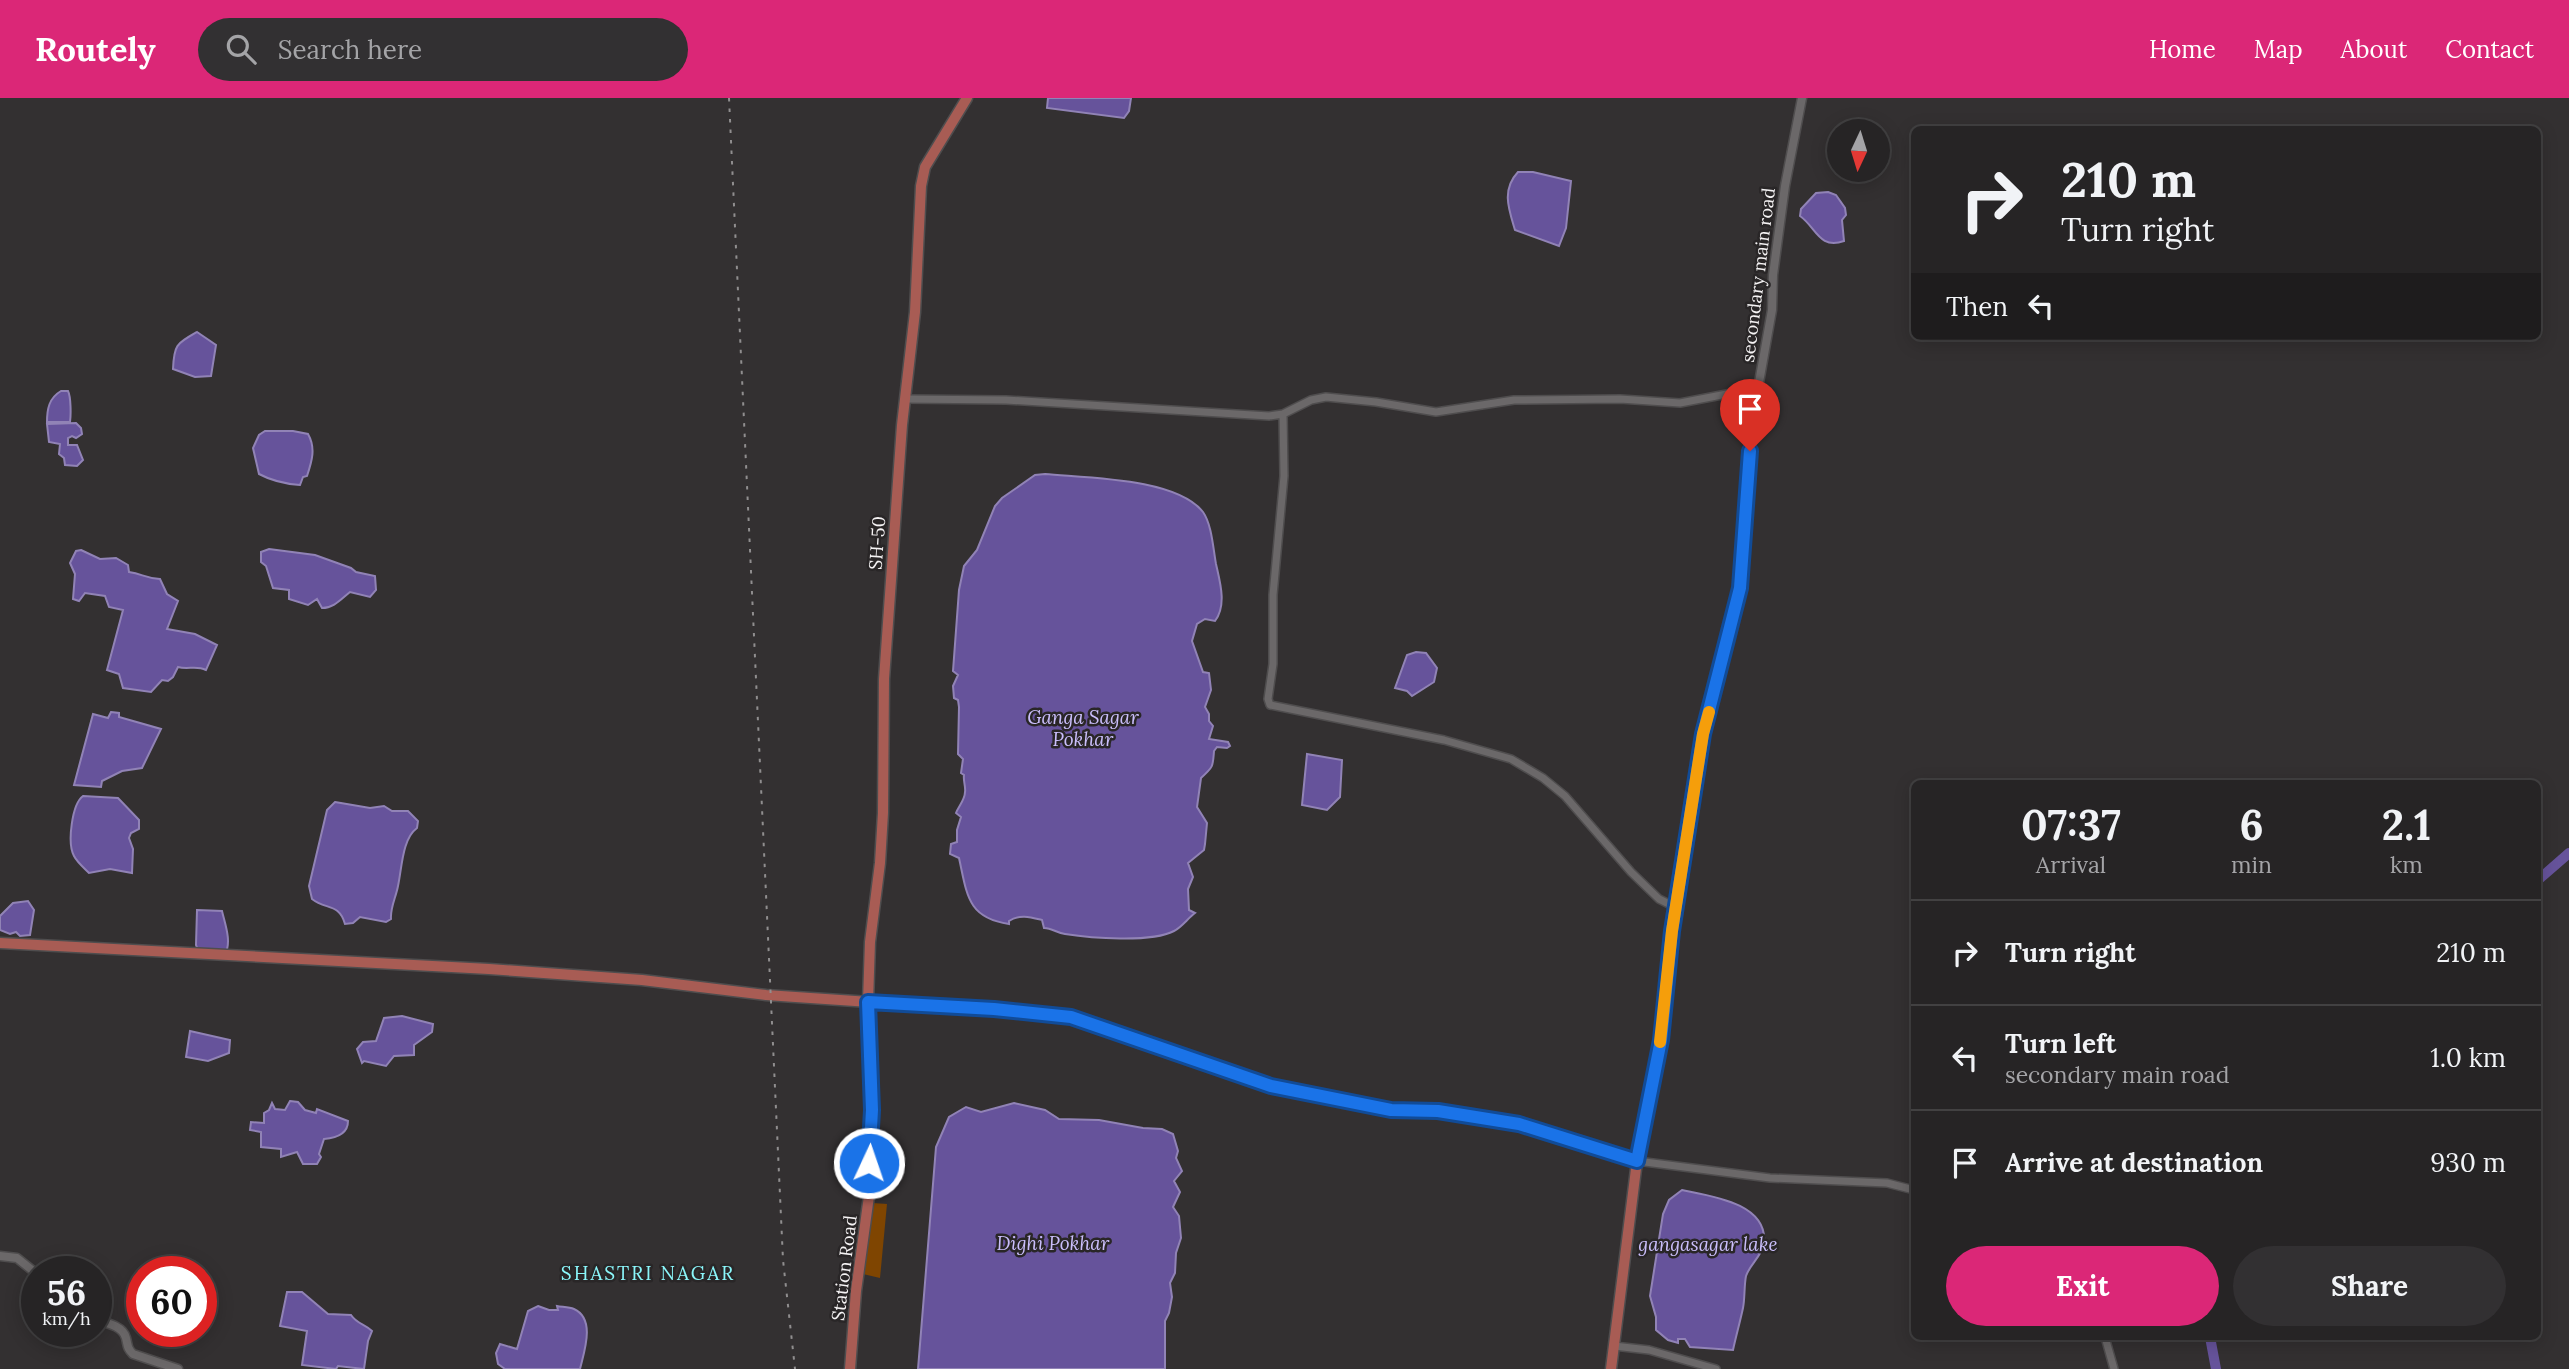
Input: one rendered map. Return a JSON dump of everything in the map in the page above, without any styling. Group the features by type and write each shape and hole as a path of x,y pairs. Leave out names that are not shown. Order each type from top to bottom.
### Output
{"main road":[{"name":"SH-50","path":"868,1002 870,942 883,813 884,679 905,399 915,312 923,174 936,146 967,98"},
{"name":"secondary main road","path":"1637,1161 1661,1040 1676,908 1703,734 1740,588 1754,416 1772,310 1773,275 1785,186 1802,98"},
{"path":"0,943 489,969 642,980 763,994 994,1009 1071,1017 1271,1086 1391,1110 1438,1111 1510,1122 1637,1161 1611,1369"},
{"name":"Station Road","path":"850,1369 856,1291 869,1196 872,1110 868,1002"},
{"path":"0,1256 21,1261"},
{"path":"112,1325 124,1333 128,1348 133,1354 178,1369"}],"street":[{"path":"905,399 1006,400 1269,416 1283,414 1311,400 1326,397 1376,401 1436,412 1527,399 1620,399 1680,404 1758,388"},
{"path":"1283,414 1284,476 1273,595 1273,664 1268,699 1270,705 1444,740 1511,759 1543,778 1565,796 1631,872 1660,899 1676,908"},
{"path":"1637,1161 1770,1178 1888,1183 1911,1189"},
{"path":"2106,1340 2114,1369"},
{"path":"1614,1346 1649,1350 1716,1369"}],"shaded area":[{"path":"873,1203 887,1204 880,1278 863,1274"}],"water":[{"path":"1048,98 1131,98 1129,111 1124,118 1047,108"},
{"path":"1518,172 1533,172 1571,181 1566,228 1559,246 1515,230 1508,193"},
{"path":"1828,192 1836,195 1845,208 1846,215 1842,220 1844,241 1836,243 1823,240 1800,216 1801,209 1816,193"},
{"path":"197,332 216,345 211,376 195,377 173,369 178,346"},
{"path":"61,391 68,391 69,394 70,422 47,422 50,404"},
{"path":"76,423 82,434 76,438 68,438 68,445 77,445 83,460 77,466 65,465 64,458 59,454 60,444 49,442 47,424"},
{"path":"265,431 308,434 313,449 312,460 307,476 303,477 300,485 279,482 259,474 253,448 259,435"},
{"name":"Ganga Sagar Pokhar","path":"1035,475 1130,482 1173,492 1203,512 1210,530 1221,586 1221,608 1215,621 1205,619 1197,624 1192,641 1203,672 1209,673 1211,690 1205,707 1213,726 1209,739 1228,742 1230,746 1217,747 1212,766 1201,778 1197,807 1207,823 1205,844 1204,850 1188,863 1193,877 1188,889 1189,910 1195,913 1177,929 1164,935 1136,938 1089,937 1044,928 1042,920 1029,917 1013,919 1009,924 995,921 977,910 971,902 959,858 950,854 951,844 957,842 961,817 956,813 965,790 964,775 961,773 963,759 958,754 959,707 958,700 954,698 953,686 958,675 953,671 959,590 964,566 977,550 995,506 1002,498"},
{"path":"269,549 315,555 356,572 375,576 376,590 370,597 350,592 326,608 322,608 317,599 308,605 289,599 289,590 273,588 266,566 261,562 261,552"},
{"path":"81,550 100,559 116,558 128,565 129,572 160,579 167,594 178,601 167,629 195,634 217,645 206,670 178,667 173,677 168,681 162,680 151,692 123,688 119,674 107,670 123,610 109,607 105,596 85,593 79,601 73,599 75,574 70,563 76,551"},
{"path":"1426,653 1437,668 1434,682 1412,696 1407,691 1395,688 1407,655"},
{"path":"111,712 119,713 119,717 161,729 142,768 122,771 102,781 101,787 74,785 93,714 108,718"},
{"path":"1307,754 1342,760 1340,797 1327,810 1302,805"},
{"path":"83,796 118,798 139,820 139,829 131,833 129,838 133,849 132,873 110,869 89,873 75,858 71,842 72,824 76,807"},
{"path":"335,802 408,811 418,821 417,828 405,846 391,919 386,922 360,917 353,923 345,924 336,910 312,899 309,886 327,810"},
{"path":"28,901 34,910 30,935 20,936 16,932 10,934 0,930 0,916 13,903"},
{"path":"197,910 222,911 228,939 225,954 198,950"},
{"path":"402,1016 433,1024 432,1032 414,1045 414,1055 394,1056 386,1066 364,1061 362,1063 357,1049 363,1042 376,1041 384,1018"},
{"path":"190,1031 230,1040 229,1053 208,1061 186,1057"},
{"path":"290,1101 298,1102 305,1110 316,1113 317,1109 348,1121 346,1129 340,1134 324,1139 317,1164 303,1164 297,1152 281,1157 281,1149 261,1147 261,1132 250,1130 251,1122 264,1123 264,1113 272,1103 275,1109 285,1110"},
{"name":"Dighi Pokhar","path":"1014,1103 1045,1110 1059,1119 1099,1120 1162,1129 1173,1134 1178,1151 1176,1158 1182,1171 1174,1181 1180,1192 1173,1207 1179,1216 1181,1238 1176,1253 1175,1273 1170,1283 1172,1297 1169,1313 1165,1321 1165,1369 918,1369 936,1147 949,1117 966,1107 981,1112"},
{"name":"gangasagar lake","path":"1682,1190 1735,1204 1747,1210 1763,1229 1763,1248 1746,1276 1743,1308 1733,1350 1690,1347 1685,1339 1678,1339 1678,1343 1668,1340 1656,1330 1656,1317 1650,1296 1663,1214 1669,1200"},
{"path":"287,1292 302,1292 328,1314 351,1315 372,1331 364,1369 302,1365 307,1331 280,1326"},
{"path":"538,1306 549,1310 558,1310 557,1306 574,1309 585,1320 587,1336 580,1369 505,1369 498,1364 496,1353 500,1344 517,1349 528,1311"}],"waterway":[{"path":"2541,877 2569,853"},
{"path":"2211,1340 2216,1369"}],"railway":[{"path":"729,98 783,1260 795,1369"}],"slow traffic":[{"path":"1660,1042 1672,931 1703,734 1709,712"}],"district":[{"name":"SHASTRI NAGAR","path":"648,1273"}],"route":[{"path":"869,1163 872,1110 868,1002 994,1009 1071,1017 1271,1086 1391,1110 1438,1111 1519,1124 1637,1161 1661,1040 1672,931 1703,734 1740,588 1750,451"}]}
